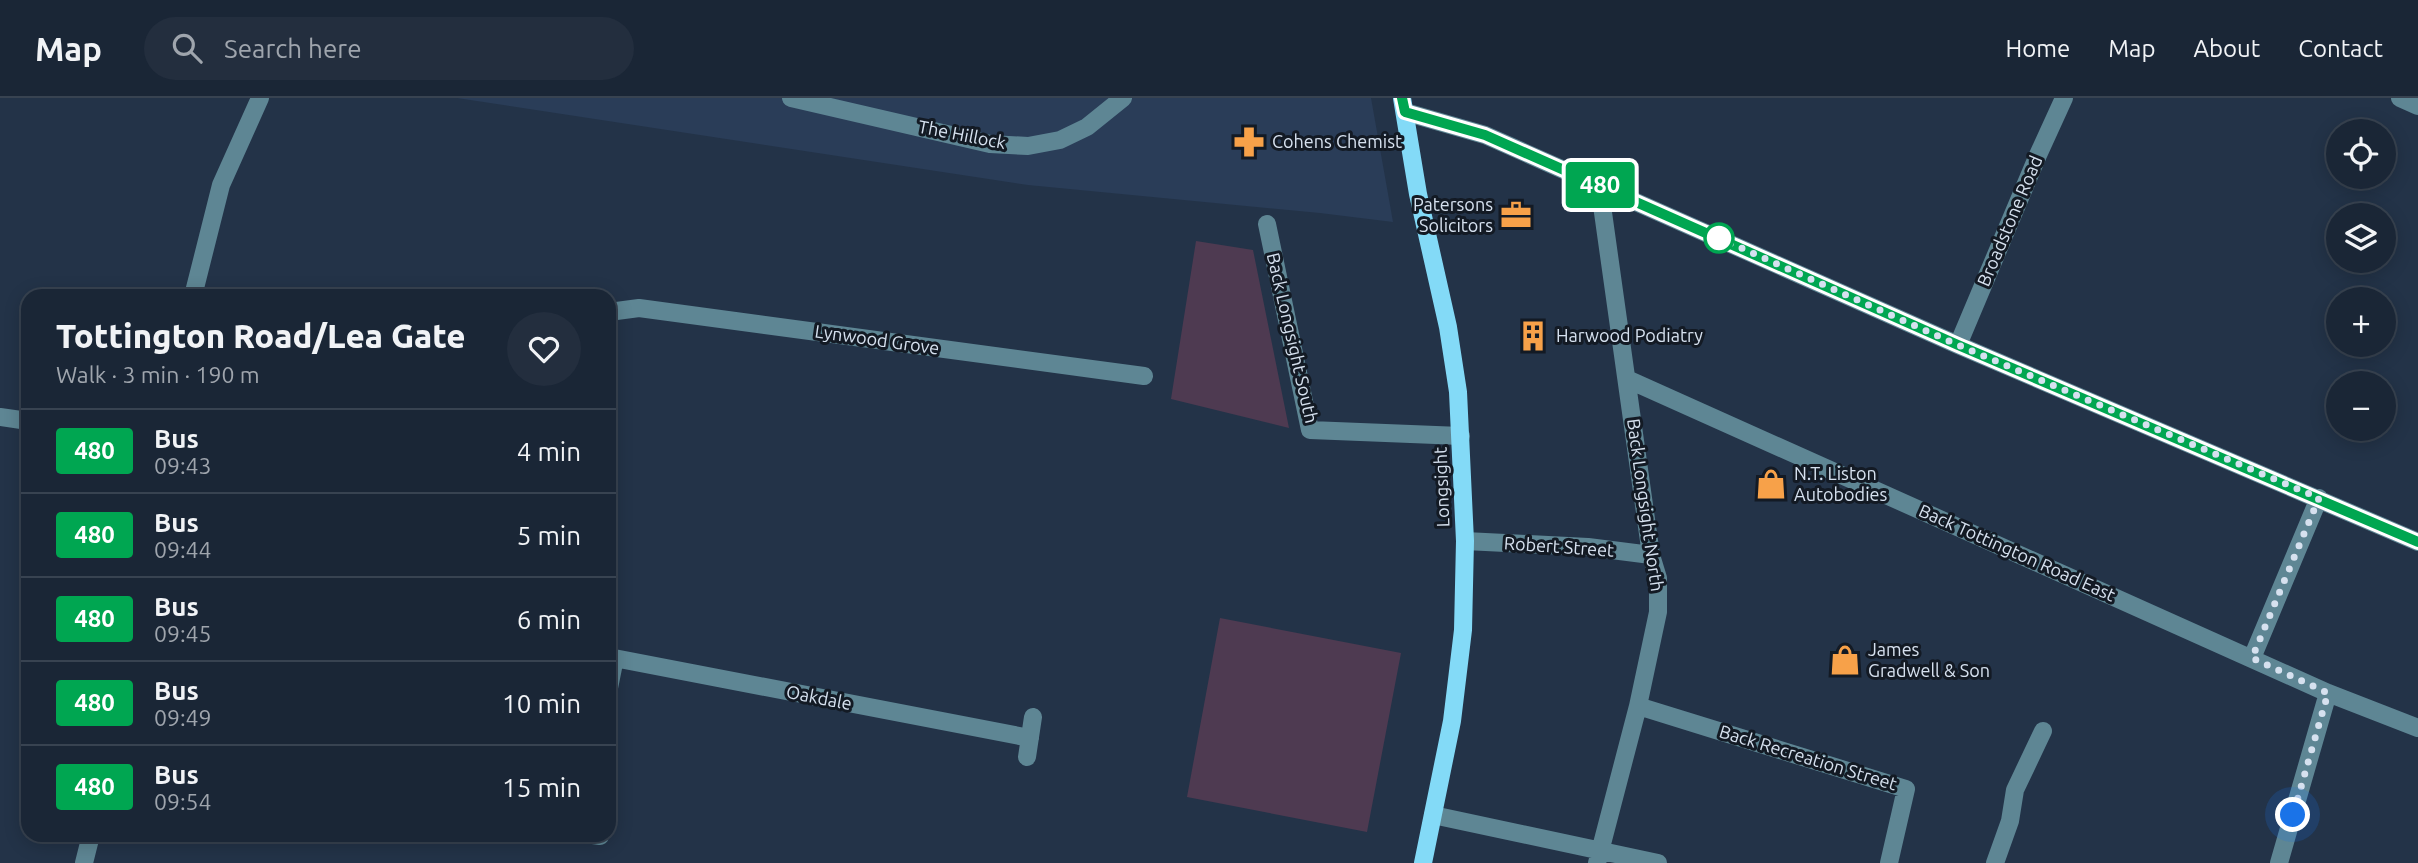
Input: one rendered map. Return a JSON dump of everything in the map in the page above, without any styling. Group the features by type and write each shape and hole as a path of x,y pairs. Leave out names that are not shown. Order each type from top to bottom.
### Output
{"main road":[{"name":"Longsight","path":"1403,105 1418,194 1448,327 1458,392 1465,541 1463,630 1452,721 1423,863"}],"street":[{"path":"196,289 221,185 260,98"},
{"name":"The Hillock","path":"791,98 990,144 1028,146 1060,140 1087,127 1123,98"},
{"name":"Broadstone Road","path":"1958,345 2064,98"},
{"path":"2400,98 2418,106"},
{"path":"1403,105 1485,135 1599,184 1958,345 2418,542"},
{"name":"Back Longsight North","path":"1599,184 1651,555 1658,578 1658,612 1638,706 1599,856"},
{"name":"Back Longsight South","path":"1267,223 1310,430 1461,436"},
{"name":"Lynwood Grove","path":"616,312 639,308 1144,376"},
{"name":"Back Tottington Road East","path":"1627,379 2328,693 2418,728"},
{"path":"0,417 21,420"},
{"path":"2252,658 2319,498"},
{"name":"Robert Street","path":"1465,541 1588,547 1651,555"},
{"name":"Oakdale","path":"616,659 1030,738"},
{"path":"2279,863 2328,693"},
{"name":"Back Recreation Street","path":"1638,706 1906,789 1889,863"},
{"path":"1027,757 1033,717"},
{"path":"1995,863 2010,821 2015,790 2043,731"},
{"path":"1433,815 1599,856 1658,863"},
{"path":"83,863 89,842"}],"shaded area":[{"path":"457,98 1371,98 1393,222 1028,185"},
{"path":"1196,241 1253,250 1289,428 1171,399"},
{"path":"1220,618 1401,653 1367,832 1187,797"}],"bus line":[{"name":"480","path":"1402,98 1405,112 1485,135 1958,345 2418,542"}],"place":[{"name":"Cohens Chemist","path":"1249,142"},
{"name":"Patersons Solicitors","path":"1516,215"},
{"name":"Harwood Podiatry","path":"1533,336"},
{"name":"N.T. Liston Autobodies","path":"1771,484"},
{"name":"James Gradwell & Son","path":"1845,660"}],"route":[{"path":"1719,238 1958,345 2319,498 2252,658 2328,693 2293,815"}]}
